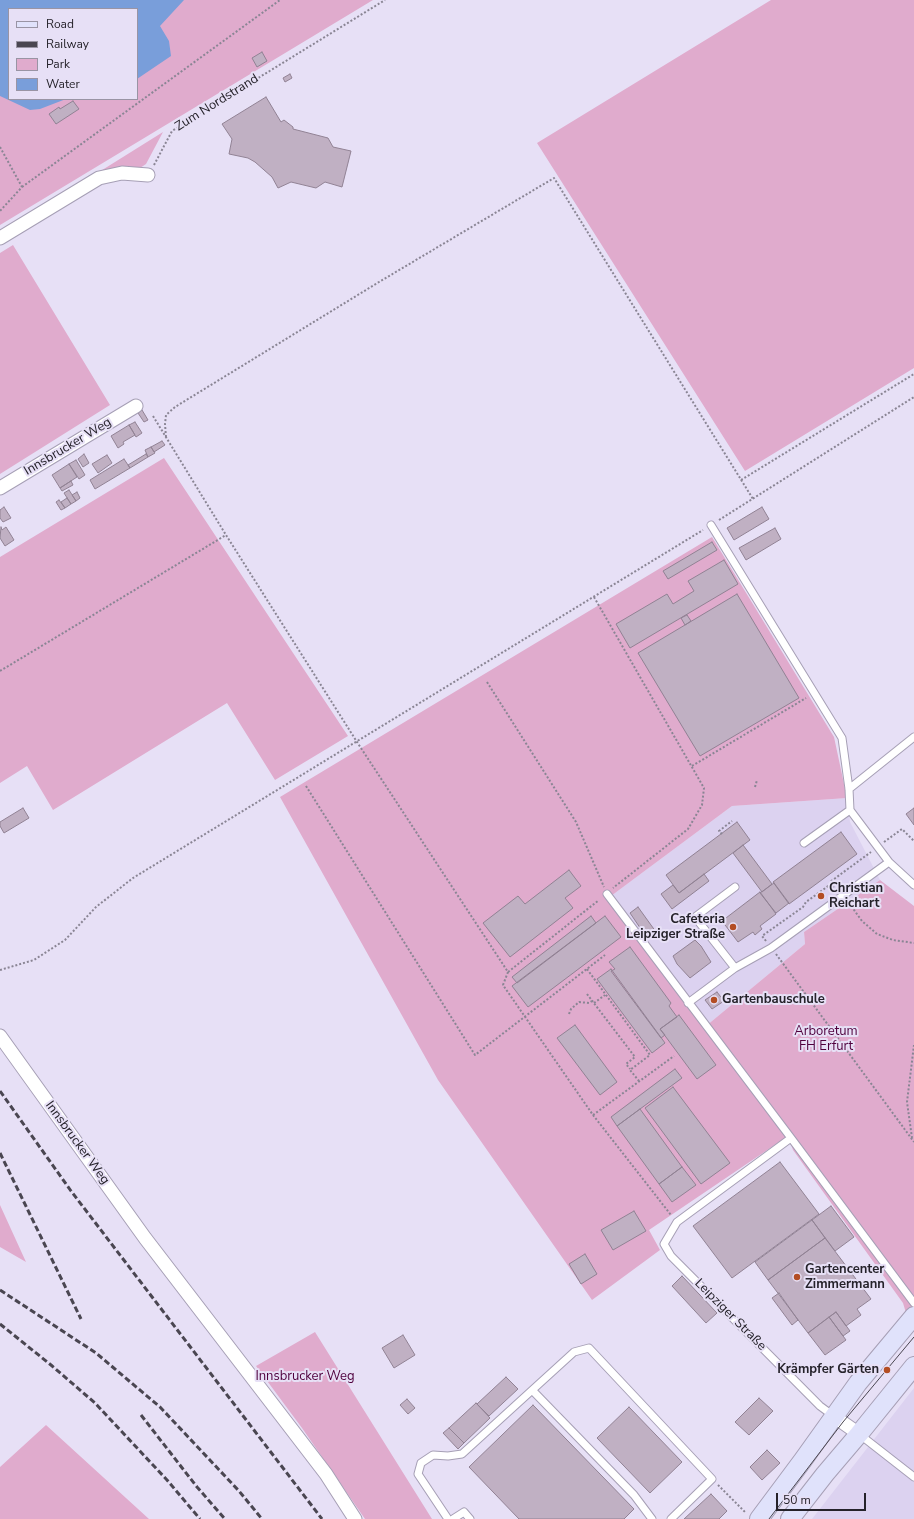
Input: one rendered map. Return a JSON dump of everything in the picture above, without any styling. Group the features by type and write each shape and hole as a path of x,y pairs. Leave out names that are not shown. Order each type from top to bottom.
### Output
{"main road":[{"path":"755,1518 835,1417 858,1383 914,1316"},
{"path":"790,1519 914,1366"}],"street":[{"path":"0,238 99,178 122,173 148,175"},
{"name":"Innsbrucker Weg","path":"0,488 136,406"},
{"name":"Innsbrucker Weg","path":"0,1036 145,1238 326,1474 355,1519"},
{"name":"Leipziger Straße","path":"835,1417 859,1434"}],"lane":[{"path":"711,525 842,738 849,789 850,810 889,862 914,885"},
{"path":"849,789 914,737"},
{"path":"804,844 850,810"},
{"path":"688,1003 735,968 771,948 889,862"},
{"path":"735,887 695,917 735,968"},
{"path":"607,894 914,1303"},
{"path":"677,1222 791,1138"},
{"name":"Leipziger Straße","path":"677,1222 664,1244 671,1256 820,1406 835,1417"},
{"path":"448,1519 418,1474 421,1463 432,1455 448,1456 462,1454 533,1391 574,1352 589,1348 712,1479 671,1519"},
{"path":"533,1391 634,1495 652,1519"},
{"path":"859,1434 914,1477"},
{"path":"454,1519 464,1512 470,1519"}],"path":[{"path":"0,211 22,187 280,0"},
{"name":"Zum Nordstrand","path":"148,175 172,130 385,0"},
{"path":"0,147 22,187"},
{"path":"166,437 166,415 175,407 386,278 554,178 753,499"},
{"path":"741,480 914,374"},
{"path":"0,970 34,960 65,940 96,907 133,878 594,598 914,397"},
{"path":"153,416 226,535 357,742 508,972"},
{"path":"0,671 226,535"},
{"path":"594,598 704,788 702,805 688,829 508,972 503,985 593,1115 677,1222"},
{"path":"487,682 576,822 607,894"},
{"path":"692,766 814,693"},
{"path":"755,787 757,780"},
{"path":"306,786 475,1055 605,955"},
{"path":"722,834 719,831 732,821"},
{"path":"914,841 902,829 830,882 831,884 806,902 803,907 762,936 914,1142"},
{"path":"831,884 862,921 877,934 893,940 914,943"},
{"path":"587,969 650,1055 630,1070"},
{"path":"587,994 635,1057 626,1064 639,1081"},
{"path":"570,1014 572,1009 579,1002 593,1002 605,995"},
{"path":"912,1139 907,1102 914,1045"},
{"path":"593,1115 674,1056"},
{"path":"712,1479 755,1518"}],"shaded area":[{"path":"847,798 850,822 880,880 804,932 805,944 706,1026 611,896 732,806"},
{"path":"914,1388 914,1519 812,1519 840,1483"}],"green space":[{"path":"0,0 373,0 0,225"},
{"path":"771,0 914,0 914,368 745,471 537,143"},
{"path":"163,132 146,164 140,168 121,168 99,172"},
{"path":"13,245 110,405 0,474 0,253"},
{"path":"164,458 348,736 275,780 227,703 53,810 27,766 0,783 0,557"},
{"name":"Arboretum FH Erfurt","path":"712,537 834,737 847,798 732,806 611,896 706,1026 805,944 804,932 880,880 914,906 914,1303 906,1313 903,1303 793,1150 788,1136 649,1230 660,1250 592,1300 438,1080 280,797"},
{"path":"0,1205 26,1262 0,1247"},
{"name":"Innsbrucker Weg","path":"315,1332 432,1519 365,1519 302,1428 256,1366"},
{"path":"46,1425 149,1519 0,1519 0,1467"}],"water":[{"path":"0,0 184,0 160,26 169,41 171,56 138,78 138,8 8,8 8,100 0,96"},
{"path":"9,100 63,100 40,109 30,110"}],"building":[{"path":"262,52 267,61 257,67 252,58"},
{"path":"290,74 292,78 285,82 283,78"},
{"path":"266,97 281,122 284,120 293,127 293,129 328,138 333,147 351,151 342,187 325,182 316,188 291,182 278,188 272,177 255,162 248,158 229,154 232,139 222,124"},
{"path":"73,101 79,109 56,124 49,114 59,107 60,109"},
{"path":"142,410 148,420 144,422 138,413"},
{"path":"135,422 142,433 136,437 129,425"},
{"path":"129,425 135,435 123,442 124,444 118,448 111,436"},
{"path":"162,441 165,445 154,452 151,447"},
{"path":"151,447 155,453 148,457 145,450"},
{"path":"84,454 89,463 83,467 78,459"},
{"path":"146,454 148,457 130,468 128,465"},
{"path":"107,455 112,463 98,473 92,464"},
{"path":"124,459 130,468 95,489 90,480"},
{"path":"76,460 85,475 79,479 69,464"},
{"path":"69,464 77,477 60,488 52,475"},
{"path":"71,481 73,485 62,491 60,488"},
{"path":"69,490 76,501 71,504 64,493"},
{"path":"77,492 80,498 76,501 72,495"},
{"path":"67,498 71,504 65,508 61,502"},
{"path":"59,500 65,508 61,510 56,502"},
{"path":"4,507 11,518 3,522 0,518 0,510"},
{"path":"762,507 769,519 734,540 727,528"},
{"path":"1,527 2,530 6,527 14,540 5,546 0,538"},
{"path":"775,528 781,539 746,560 739,548"},
{"path":"712,542 717,550 668,579 663,571"},
{"path":"724,560 738,584 630,648 616,624 667,594 673,604 694,591 688,581"},
{"path":"737,594 799,698 700,756 638,653"},
{"path":"687,615 691,621 685,625 681,618"},
{"path":"23,808 29,818 4,833 0,826 0,822"},
{"path":"914,808 914,825 906,814"},
{"path":"737,822 750,840 679,893 666,875"},
{"path":"841,832 857,854 789,904 773,882"},
{"path":"743,845 772,884 762,892 733,853"},
{"path":"569,870 581,886 565,898 573,908 510,957 483,923 518,896 525,904"},
{"path":"704,874 709,881 672,909 661,894 673,885 679,893"},
{"path":"774,883 789,903 776,913 760,893"},
{"path":"760,892 776,914 760,926 762,929 755,935 753,932 738,942 722,921"},
{"path":"638,907 656,932 647,938 630,913"},
{"path":"591,916 596,923 517,983 512,977"},
{"path":"605,916 621,937 528,1007 512,986"},
{"path":"695,940 701,946 711,962 690,978 677,964 673,956"},
{"path":"630,947 671,1003 669,1006 677,1017 660,1029 665,1035 661,1038 611,971 615,969 609,962"},
{"path":"611,969 665,1043 652,1053 597,979"},
{"name":"Gartenbauschule","path":"717,992 724,1001 712,1009 705,1000"},
{"path":"679,1015 716,1065 697,1079 660,1029"},
{"path":"575,1025 617,1082 600,1095 557,1038"},
{"path":"675,1069 682,1078 617,1126 611,1117"},
{"path":"673,1087 730,1163 701,1184 645,1108"},
{"path":"640,1109 682,1167 659,1184 617,1126"},
{"path":"780,1162 819,1214 732,1278 693,1226"},
{"path":"682,1167 696,1185 672,1202 659,1184"},
{"path":"831,1206 854,1237 835,1251 812,1220"},
{"path":"634,1211 646,1231 613,1250 601,1230"},
{"path":"812,1220 825,1238 768,1280 755,1262"},
{"path":"825,1238 871,1299 857,1309 861,1315 846,1326 836,1312 808,1333 768,1280"},
{"path":"585,1254 597,1274 581,1284 569,1264"},
{"path":"682,1276 717,1313 706,1323 672,1286"},
{"path":"779,1293 798,1320 792,1325 772,1298"},
{"path":"836,1312 850,1331 843,1336 829,1317"},
{"path":"829,1317 846,1340 825,1355 808,1333"},
{"path":"403,1335 415,1355 394,1368 382,1348"},
{"path":"506,1377 518,1389 489,1416 477,1404"},
{"path":"759,1398 773,1411 749,1435 735,1422"},
{"path":"407,1399 415,1408 408,1414 400,1405"},
{"path":"476,1403 490,1418 464,1443 449,1428"},
{"path":"533,1405 634,1509 624,1519 519,1519 469,1467"},
{"path":"629,1407 682,1462 650,1493 597,1438"},
{"path":"449,1428 464,1443 458,1449 443,1433"},
{"path":"767,1450 780,1463 762,1480 750,1467"},
{"path":"711,1494 727,1511 719,1519 684,1519"}],"tram line":[{"path":"769,1519 843,1422 914,1337"}],"railway":[{"path":"0,1091 71,1191 322,1519"},
{"path":"0,1153 81,1319"},
{"path":"0,1290 96,1353 160,1407 239,1491 262,1519"},
{"path":"0,1324 95,1403 167,1480 200,1519"},
{"path":"141,1415 197,1487 225,1519"}],"place":[{"name":"Christian Reichart","path":"821,896"},
{"name":"Cafeteria Leipziger Straße","path":"733,927"},
{"name":"Gartenbauschule","path":"714,1000"},
{"name":"Gartencenter Zimmermann","path":"797,1277"},
{"name":"Krämpfer Gärten","path":"887,1370"}]}
